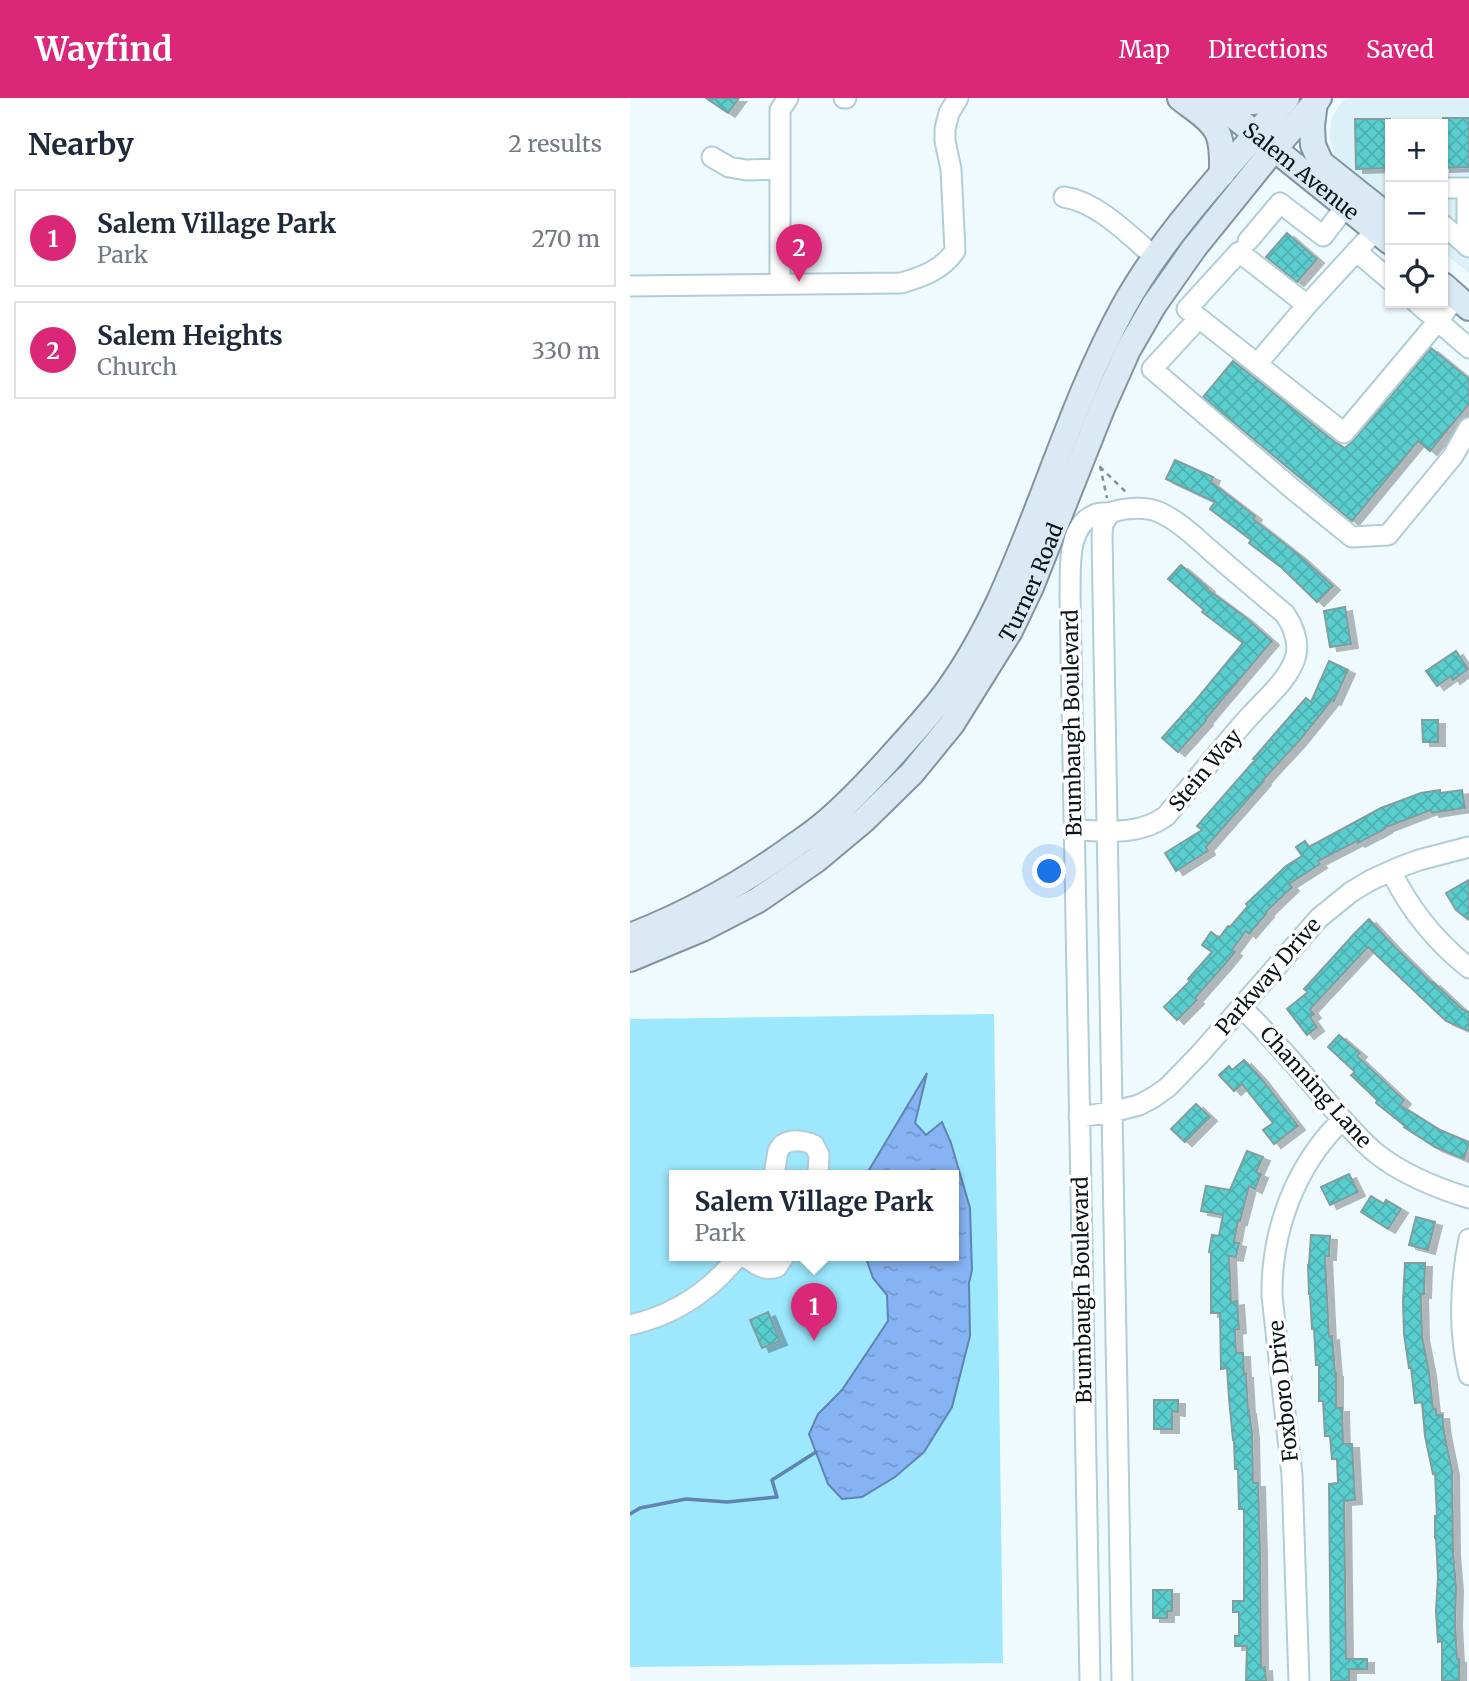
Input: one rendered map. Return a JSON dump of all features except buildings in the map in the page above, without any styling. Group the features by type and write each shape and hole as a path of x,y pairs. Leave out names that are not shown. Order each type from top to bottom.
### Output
{"main road":[{"path":"1180,98 1212,125 1218,134 1222,174"},
{"path":"1211,98 1245,103 1270,98"},
{"name":"Salem Avenue","path":"1211,98 1346,206 1385,232"},
{"name":"Turner Road","path":"630,959 702,929 758,900 816,860 864,820 912,773 952,724 1010,631 1031,587 1128,350 1154,305 1264,142 1287,98"},
{"path":"1317,100 1312,126 1313,145 1321,163 1385,214"},
{"name":"Turner Road","path":"630,936 720,895 825,824 867,783 948,690 977,645 1000,600 1098,361 1124,306 1156,257 1222,174 1317,100"}],"street":[{"path":"780,283 780,110 788,98"},
{"path":"630,286 901,283 934,271 948,262 954,251 951,169 945,129 949,113 958,98"},
{"path":"712,157 729,167 746,170 780,169"},
{"path":"1448,188 1468,188 1468,246"},
{"path":"1064,197 1087,203 1156,257"},
{"path":"1248,242 1280,203 1323,236 1346,206"},
{"path":"1448,229 1468,246"},
{"path":"1256,364 1356,251 1385,232"},
{"path":"1356,251 1385,276"},
{"path":"1307,305 1239,252 1187,309 1343,433 1456,297"},
{"path":"1423,308 1469,348"},
{"path":"1199,318 1152,369 1352,537 1388,536 1453,456 1469,428"},
{"path":"1070,596 1074,537 1081,524 1096,514 1124,508 1142,508"},
{"name":"Stein Way","path":"1074,830 1134,830 1146,828 1166,816 1281,682 1293,664 1297,647 1295,634 1285,614 1187,530 1158,512 1142,508"},
{"path":"1103,598 1102,536 1103,524 1110,513"},
{"name":"Brumbaugh Boulevard","path":"1090,1681 1070,596 1075,589 1083,587 1095,587 1103,598 1122,1681"},
{"name":"Parkway Drive","path":"1079,1117 1139,1105 1168,1087 1319,918 1351,891 1419,860 1469,847"},
{"path":"1391,871 1402,894 1424,925 1450,953 1469,968"},
{"name":"Channing Lane","path":"1241,1007 1369,1147 1396,1167 1440,1189 1469,1198"},
{"name":"Foxboro Drive","path":"1299,1681 1292,1475 1272,1278 1275,1248 1288,1202 1306,1166 1342,1119"},
{"path":"775,1170 782,1145 793,1141 810,1142 814,1145 819,1155 818,1170"},
{"path":"1469,1239 1463,1275 1461,1335 1469,1375"},
{"path":"630,1325 646,1322 688,1303 705,1291 736,1261"},
{"path":"750,1261 766,1269 777,1267 781,1261"},
{"path":"1089,1630 1121,1628"}],"path":[{"path":"1110,513 1100,467 1142,508"}],"shaded area":[{"path":"1351,98 1469,98 1469,273 1448,256 1448,119 1385,119 1385,206 1347,175 1336,158 1330,140 1331,119 1342,101"},
{"path":"994,1014 1003,1663 630,1667 630,1019"}],"water":[{"path":"927,1073 915,1123 926,1135 942,1122 959,1170 869,1170"},
{"path":"959,1170 970,1208 972,1270 969,1283 970,1336 952,1407 924,1452 895,1477 862,1497 842,1499 828,1484 809,1434 818,1414 842,1390 888,1321 887,1295 873,1278 867,1261 959,1261"}],"waterway":[{"path":"630,1514 640,1508 686,1499 727,1502 777,1497 772,1480 816,1452"}],"place":[{"name":"Salem Heights","path":"799,282"},
{"name":"Salem Village Park","path":"814,1341"}]}
